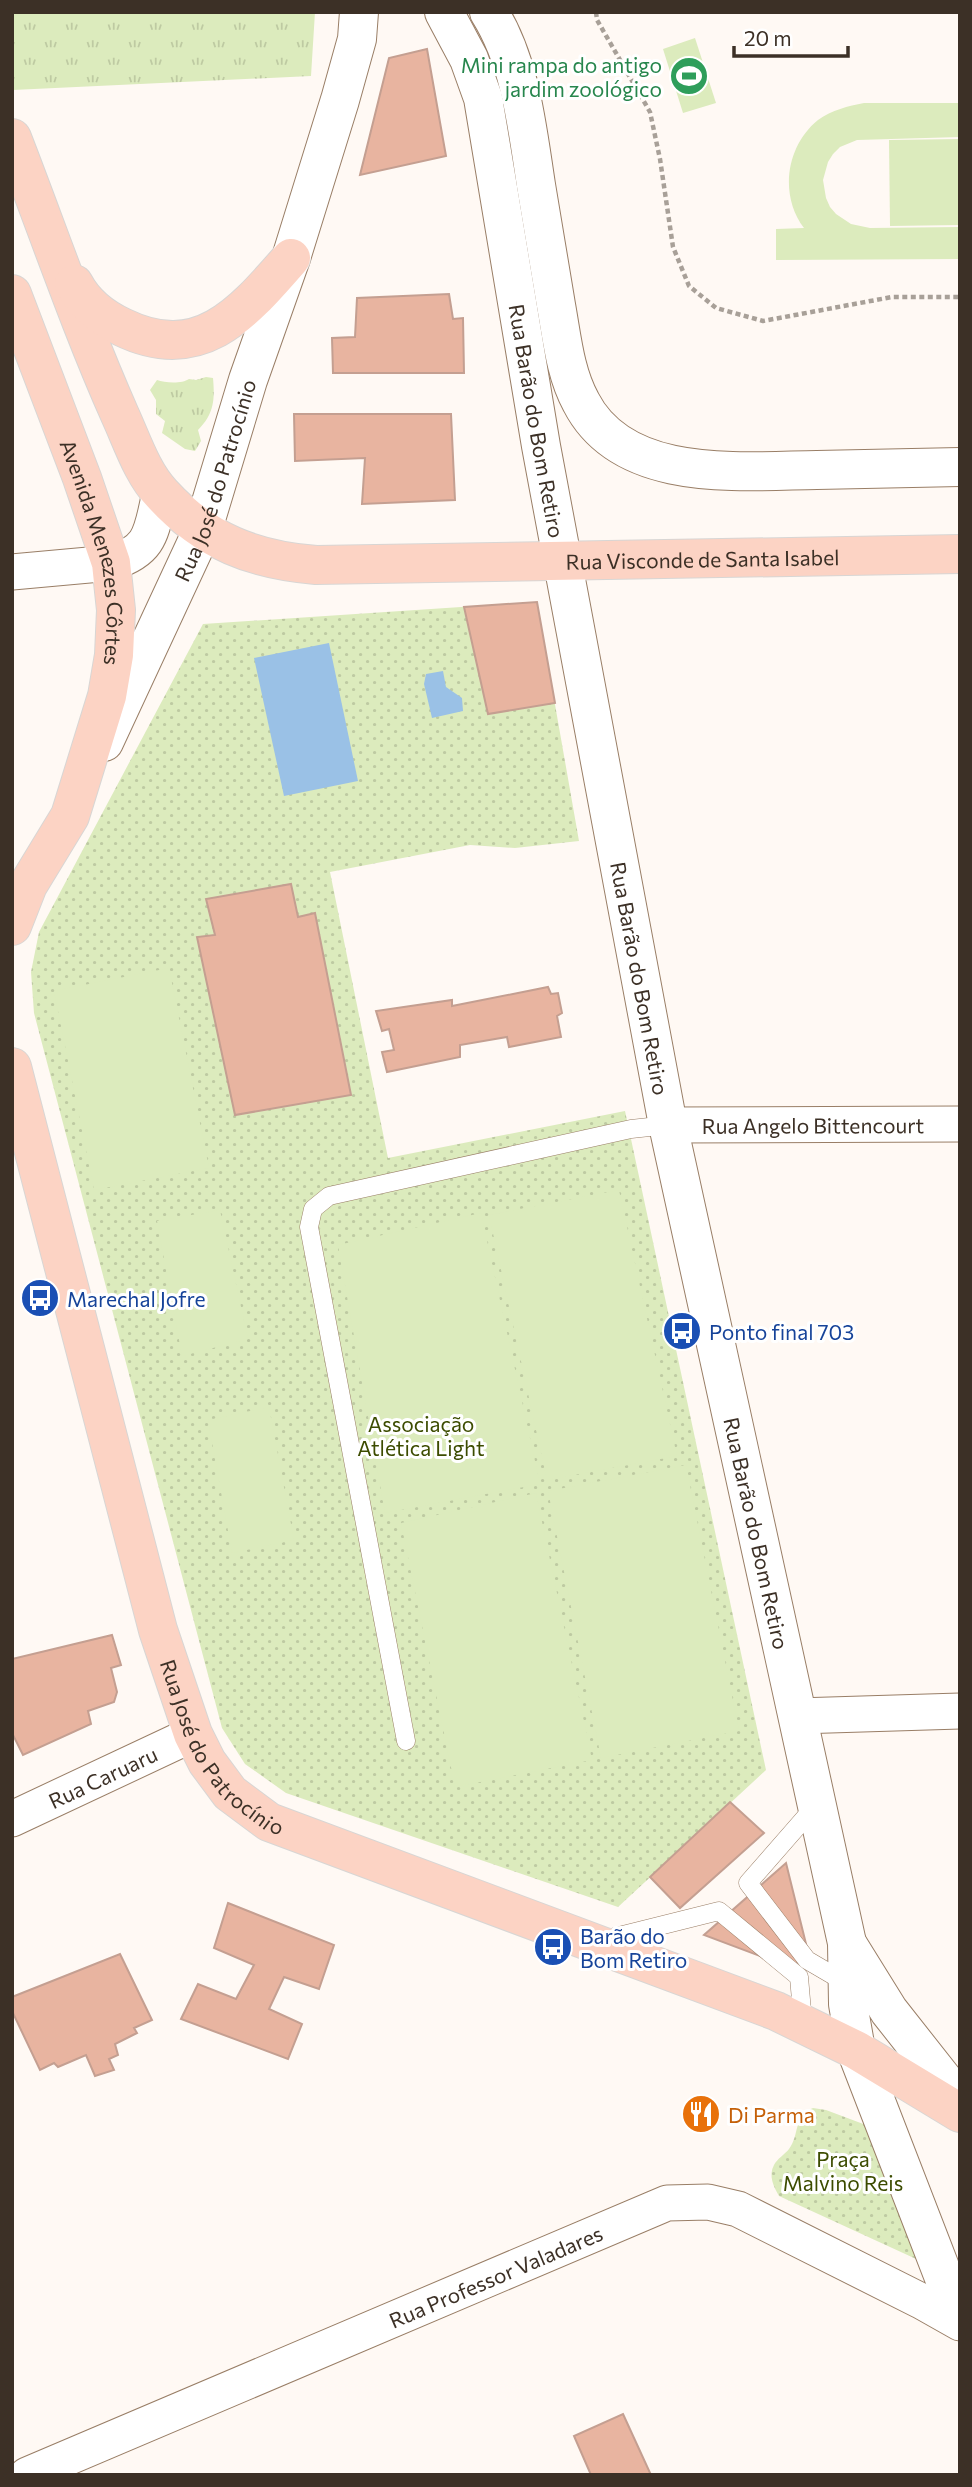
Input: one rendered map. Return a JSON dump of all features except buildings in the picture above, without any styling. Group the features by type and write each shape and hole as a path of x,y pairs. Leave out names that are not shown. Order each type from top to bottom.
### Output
{"main road":[{"name":"Rua José do Patrocínio","path":"12,926 28,885 70,816 203,529 248,380 291,258 340,100 357,39 359,12"},
{"name":"Rua Barão do Bom Retiro","path":"444,12 469,59 482,98 562,561 668,1125 847,1943 848,2004 856,2050 960,2321"},
{"name":"Rua Barão do Bom Retiro","path":"489,12 505,43 523,107 565,357 580,401 590,418 609,439 633,452 673,466 728,472 960,467"},
{"path":"12,138 100,371 142,464 160,493 203,529"},
{"path":"54,245 77,289 91,306 111,322 143,337 176,341 200,337 229,321 255,300 291,258"},
{"name":"Avenida Menezes Côrtes","path":"12,294 82,478 111,564 116,610 114,655 107,696 70,816"},
{"name":"Rua Visconde de Santa Isabel","path":"203,529 221,542 255,556 306,565 960,554"},
{"name":"Rua José do Patrocínio","path":"13,1078 158,1630 193,1734 207,1762 230,1793 269,1822 765,2007 856,2050"},
{"name":"Rua Barão do Bom Retiro","path":"847,1943 889,2011 960,2101"},
{"path":"856,2050 960,2113"}],"street":[{"path":"12,572 111,564 138,552 146,541 160,493"},
{"name":"Rua Angelo Bittencourt","path":"668,1125 960,1124"},
{"path":"797,1716 960,1711"},
{"name":"Rua Caruaru","path":"12,1819 193,1734"},
{"name":"Rua Professor Valadares","path":"27,2475 667,2203 708,2202 738,2209 960,2321"}],"lane":[{"path":"406,1741 309,1227 313,1209 329,1196 631,1129 668,1125"},
{"path":"817,1804 748,1883 807,1960 848,1984"},
{"path":"593,1942 719,1911 799,1977 803,2025"}],"path":[{"path":"596,12 597,20 650,112 673,247 689,286 716,308 763,321 892,297 960,297"}],"green space":[{"path":"12,12 315,12 311,76 13,90"},
{"name":"Mini rampa do antigo jardim zoológico","path":"695,38 716,103 683,113 663,49"},
{"path":"864,103 960,103 960,137 857,140 840,147 828,162 823,180 830,207 851,224 870,228 960,227 960,259 776,260 776,229 804,228 791,201 789,186 793,157 799,143 818,120 840,109"},
{"path":"960,139 960,225 890,226 889,140"},
{"path":"213,378 212,406 198,430 201,441 195,451 185,449 162,433 165,421 156,414 156,400 150,390 157,380 178,382"},
{"name":"Associação Atlética Light","path":"537,602 579,841 515,848 470,845 330,872 388,1158 625,1111 766,1770 618,1907 286,1793 245,1764 222,1728 34,1013 31,972 39,932 203,624"},
{"path":"169,968 209,1168 94,1190 54,991"},
{"path":"619,1190 677,1456 547,1480 489,1215"},
{"path":"220,1210 248,1339 182,1356 157,1221"},
{"path":"481,1213 540,1484 385,1513 338,1245"},
{"path":"269,1407 294,1540 232,1553 208,1420"},
{"path":"686,1465 739,1731 601,1758 548,1491"},
{"path":"536,1493 592,1760 455,1787 401,1523"},
{"name":"Praça Malvino Reis","path":"813,2108 826,2110 882,2131 927,2264 779,2196 772,2181 772,2169 792,2144 802,2115"}],"water":[{"path":"329,643 358,781 284,796 254,658"},
{"path":"443,671 446,687 462,698 463,711 432,718 424,684 426,674"}],"place":[{"name":"Mini rampa do antigo jardim zoológico","path":"689,76"},
{"name":"Marechal Jofre","path":"40,1298"},
{"name":"Ponto final 703","path":"682,1331"},
{"name":"Barão do Bom Retiro","path":"553,1947"},
{"name":"Di Parma","path":"701,2114"}]}
